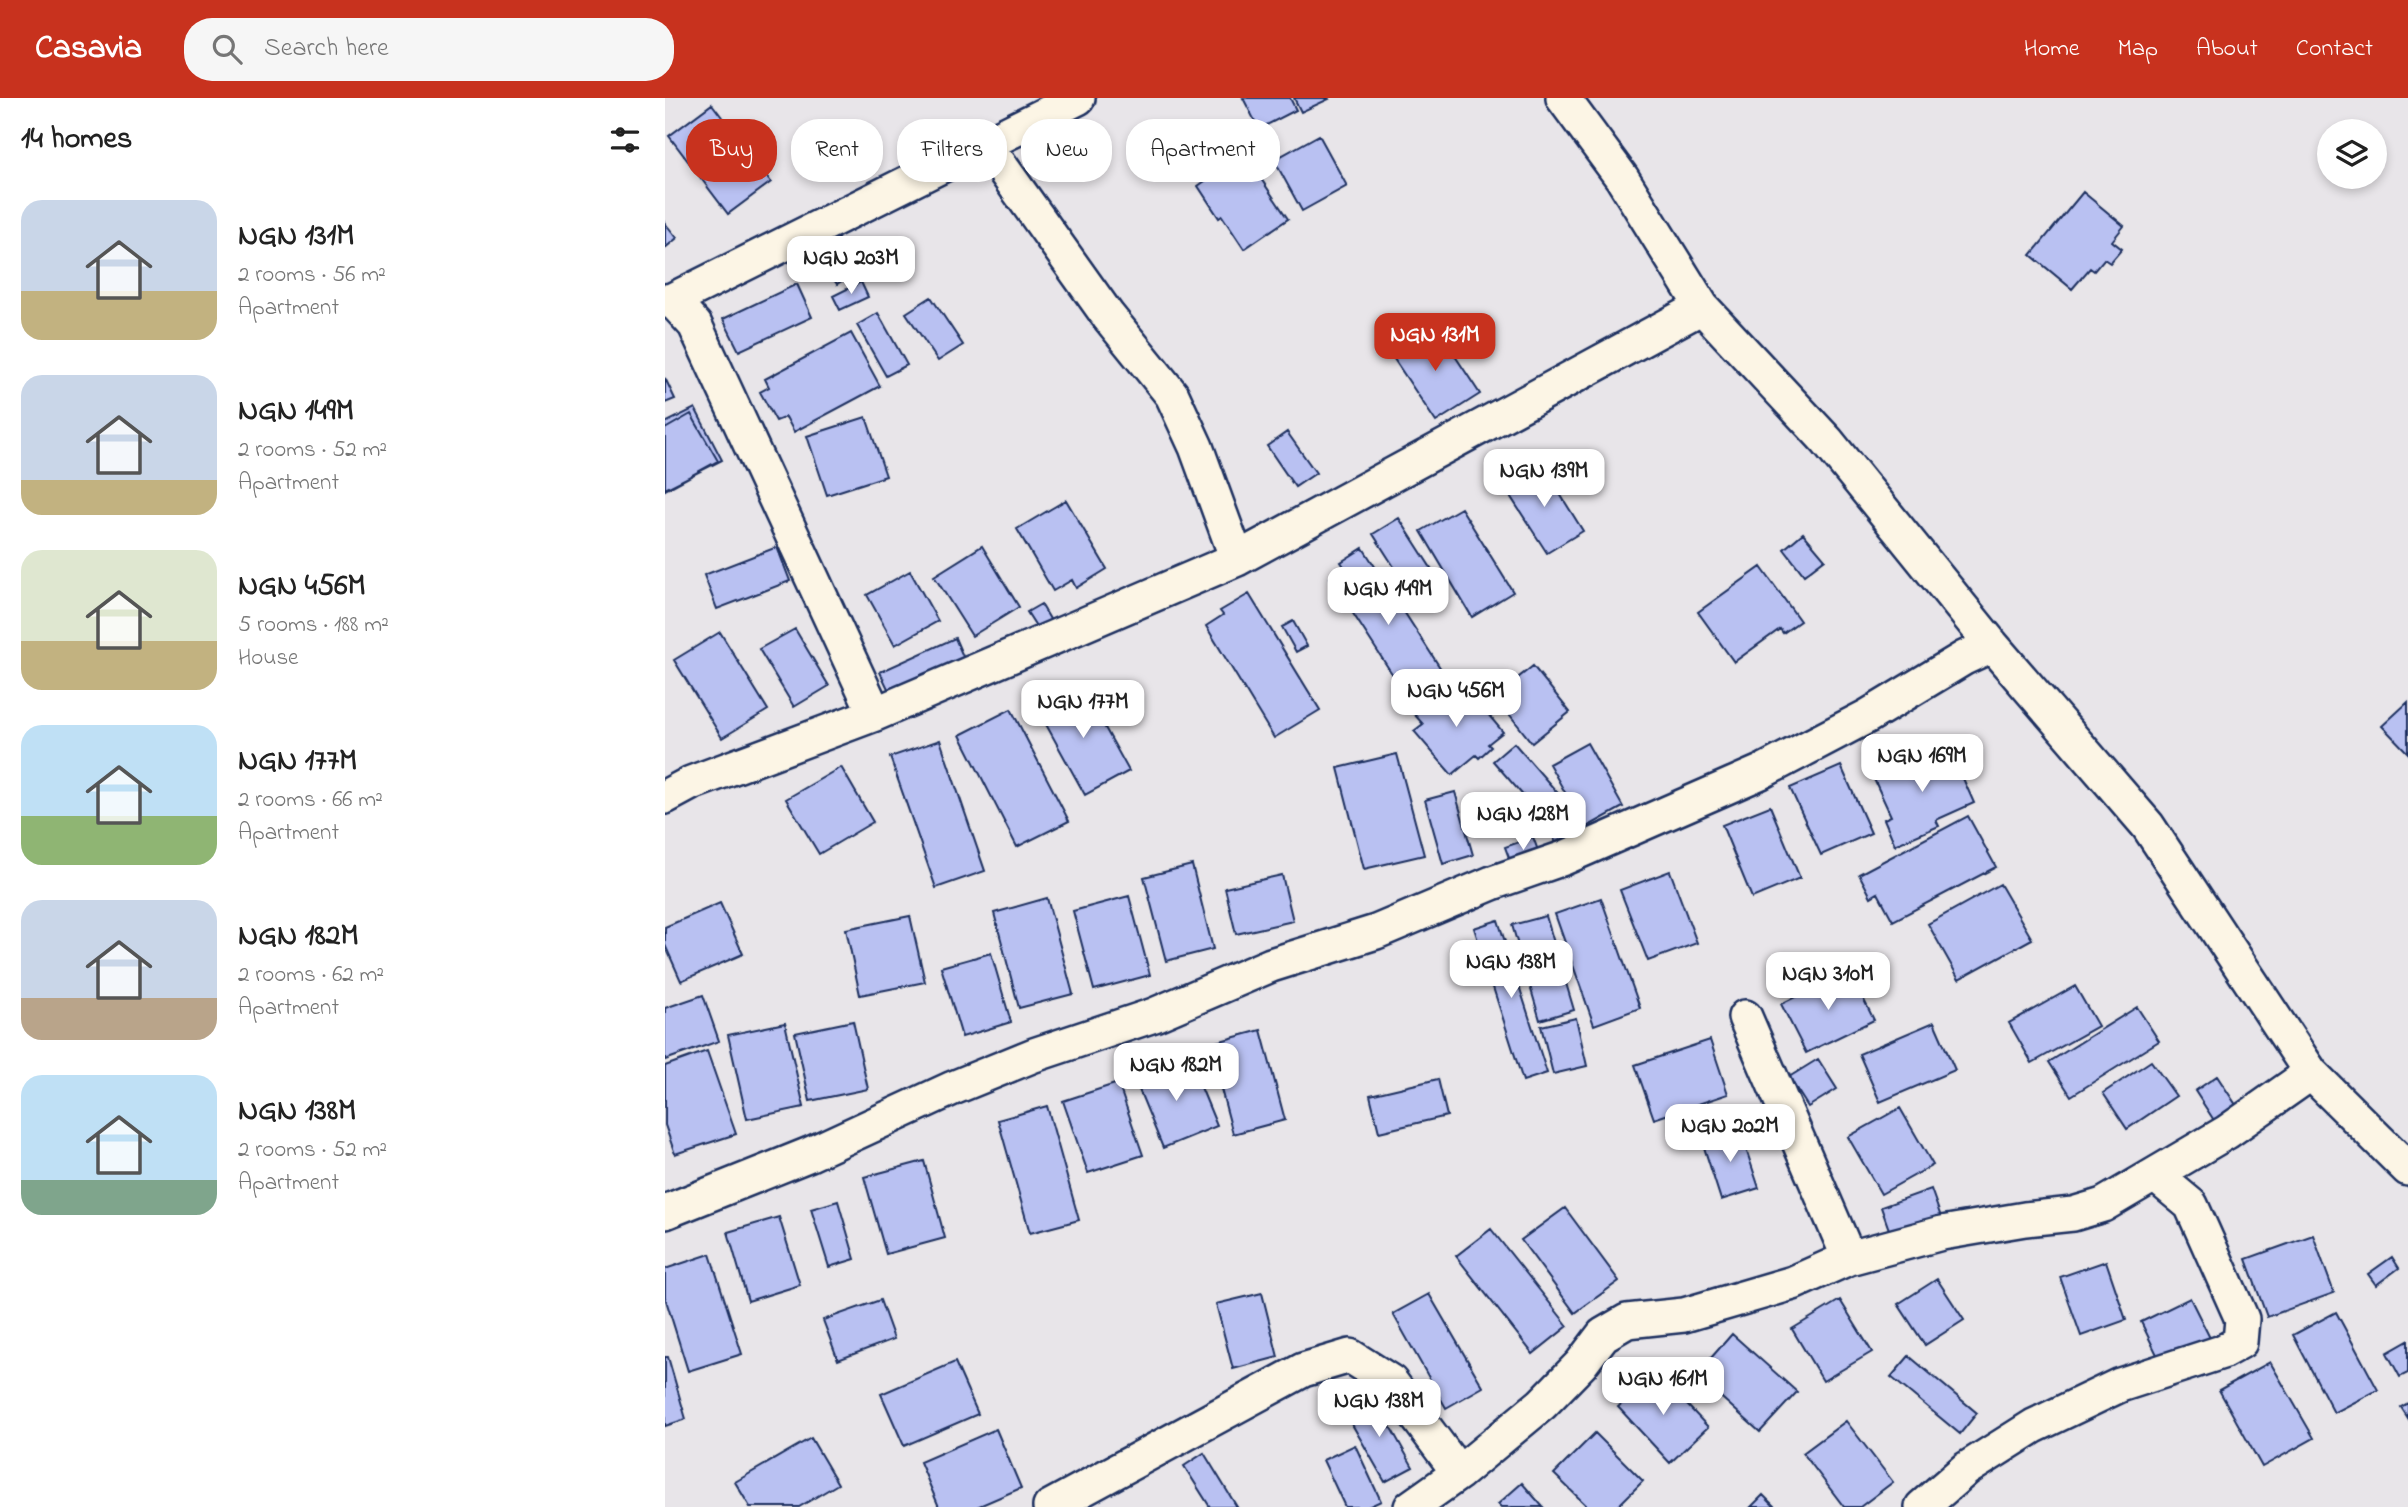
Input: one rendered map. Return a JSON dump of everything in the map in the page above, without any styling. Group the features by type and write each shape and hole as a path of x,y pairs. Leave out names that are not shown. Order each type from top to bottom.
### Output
{"street":[{"path":"1007,134 1078,98"},
{"path":"1563,98 1622,178 1702,307 1827,441 1992,645 2148,826 2311,1073 2408,1169"},
{"path":"1007,174 1108,316 1172,395 1196,447 1237,559"},
{"path":"875,714 695,325 669,300 910,182"},
{"path":"665,797 691,783 875,714 1237,559 1702,307"},
{"path":"665,1212 810,1154 953,1088 1034,1055 1154,1015 1258,970 1375,932 1492,883 1575,853 1761,772 1868,716 1964,658 1992,645"},
{"path":"1745,1017 1849,1258"},
{"path":"1411,1507 1459,1473 1542,1404 1581,1364 1603,1335 1627,1321 1683,1315 1793,1283 1849,1258 1942,1233 2073,1214 2103,1205 2227,1132 2311,1073"},
{"path":"1922,1507 1966,1469 2034,1426 2120,1385 2222,1352 2240,1342 2242,1319 2191,1205 2155,1175"},
{"path":"1050,1507 1303,1370 1350,1356 1391,1382 1459,1473"}],"building":[{"path":"1243,98 1290,98 1296,110 1278,119 1254,119"},
{"path":"1294,98 1328,98 1329,99 1301,112"},
{"path":"712,104 723,119 692,119"},
{"path":"686,123 686,158 669,136"},
{"path":"1319,135 1347,186 1302,211 1280,171 1280,157"},
{"path":"704,182 771,182 728,214"},
{"path":"1204,182 1263,182 1288,219 1244,249 1198,186"},
{"path":"2083,192 2124,226 2112,241 2122,249 2110,263 2104,259 2094,271 2090,268 2072,289 2031,255"},
{"path":"665,223 677,238 665,248"},
{"path":"833,232 859,269 837,284 811,247"},
{"path":"861,282 868,297 840,310 833,296"},
{"path":"797,284 812,317 739,351 723,319"},
{"path":"931,297 963,345 938,361 906,313"},
{"path":"878,313 907,365 886,376 857,325"},
{"path":"1434,324 1480,394 1436,422 1390,353"},
{"path":"851,333 880,386 794,432 786,417 776,421 760,392 769,387 765,379"},
{"path":"665,378 675,399 665,403"},
{"path":"695,408 722,460 665,489 665,423"},
{"path":"691,414 718,461 665,490 665,429"},
{"path":"866,417 886,476 827,495 807,436"},
{"path":"1287,432 1316,473 1295,487 1267,446"},
{"path":"1542,465 1583,531 1547,553 1505,488"},
{"path":"1066,500 1107,569 1076,588 1072,580 1053,591 1017,529"},
{"path":"1461,508 1513,592 1472,617 1421,531"},
{"path":"1399,518 1431,568 1405,584 1373,534"},
{"path":"1803,533 1825,559 1804,575 1784,549"},
{"path":"982,546 1019,607 972,636 934,576"},
{"path":"777,547 790,581 717,609 704,575"},
{"path":"1363,548 1448,680 1411,703 1330,578 1345,568 1341,562"},
{"path":"1761,567 1800,621 1783,633 1780,629 1734,662 1698,612"},
{"path":"910,571 938,621 895,645 867,595"},
{"path":"1249,594 1320,710 1274,738 1206,626 1223,615 1220,611"},
{"path":"1041,604 1054,626 1041,634 1027,612"},
{"path":"1293,621 1307,646 1296,652 1282,627"},
{"path":"795,629 829,686 794,707 759,649"},
{"path":"720,632 768,710 722,738 674,660"},
{"path":"955,638 965,661 891,695 880,672"},
{"path":"1533,666 1570,712 1532,743 1495,696"},
{"path":"1082,686 1129,771 1085,795 1038,710"},
{"path":"1466,688 1503,732 1488,744 1491,747 1479,758 1476,755 1452,775 1414,731 1423,724 1414,714 1437,694 1441,698 1452,690 1456,696"},
{"path":"2408,702 2408,753 2382,726"},
{"path":"1011,709 1069,821 1017,847 960,735"},
{"path":"940,740 985,871 936,888 890,757"},
{"path":"1514,743 1562,798 1541,816 1493,761"},
{"path":"1587,743 1623,807 1585,828 1549,764"},
{"path":"1943,747 1953,769 1958,767 1974,803 1936,820 1939,826 1895,845 1884,819 1891,816 1873,777"},
{"path":"1397,754 1424,855 1364,869 1338,768"},
{"path":"1841,766 1871,833 1821,855 1790,788"},
{"path":"841,767 873,822 819,854 786,799"},
{"path":"1455,792 1473,855 1443,864 1425,800"},
{"path":"1770,806 1800,878 1752,898 1722,825"},
{"path":"1968,816 1996,867 1893,921 1878,893 1871,897 1859,874"},
{"path":"1571,820 1578,840 1557,847 1550,827"},
{"path":"1533,837 1540,856 1512,866 1505,847"},
{"path":"1192,865 1213,949 1166,961 1144,877"},
{"path":"1670,871 1697,943 1648,961 1620,890"},
{"path":"1282,875 1293,921 1236,934 1225,888"},
{"path":"2000,884 2032,939 1959,979 1928,924"},
{"path":"1129,896 1150,975 1094,990 1073,911"},
{"path":"1047,898 1073,994 1019,1008 994,913"},
{"path":"1601,898 1640,1008 1594,1025 1555,914"},
{"path":"720,903 743,954 681,981 665,945 665,927"},
{"path":"910,916 925,982 860,995 846,929"},
{"path":"1546,916 1574,1010 1540,1020 1512,925"},
{"path":"1498,920 1547,1073 1523,1081 1474,928"},
{"path":"991,953 1011,1022 962,1037 941,967"},
{"path":"1849,970 1874,1020 1806,1053 1781,1004"},
{"path":"2075,986 2098,1026 2032,1063 2009,1023"},
{"path":"703,995 719,1041 665,1060 665,1008"},
{"path":"2137,1007 2159,1041 2071,1096 2049,1062"},
{"path":"1576,1018 1587,1066 1553,1074 1541,1026"},
{"path":"853,1021 868,1089 810,1101 795,1033"},
{"path":"1934,1022 1955,1070 1880,1102 1859,1054"},
{"path":"785,1023 804,1107 747,1119 728,1035"},
{"path":"1261,1030 1285,1120 1233,1134 1209,1044"},
{"path":"1710,1040 1728,1094 1654,1119 1635,1065"},
{"path":"707,1051 736,1134 675,1154 665,1125 665,1066"},
{"path":"1189,1058 1217,1126 1163,1148 1135,1080"},
{"path":"1818,1059 1837,1089 1808,1107 1789,1077"},
{"path":"2151,1061 2176,1096 2127,1129 2103,1093"},
{"path":"2217,1076 2240,1111 2217,1125 2195,1091"},
{"path":"1438,1079 1447,1116 1379,1132 1370,1095"},
{"path":"1118,1083 1143,1155 1088,1173 1063,1101"},
{"path":"1047,1106 1079,1220 1030,1233 998,1120"},
{"path":"1900,1108 1933,1165 1881,1194 1848,1137"},
{"path":"1739,1128 1759,1188 1721,1200 1702,1141"},
{"path":"924,1161 945,1238 886,1254 864,1177"},
{"path":"1931,1189 1942,1220 1892,1238 1881,1207"},
{"path":"838,1201 855,1259 829,1267 811,1209"},
{"path":"1565,1208 1619,1281 1575,1313 1521,1240"},
{"path":"779,1217 800,1285 748,1301 728,1232"},
{"path":"1491,1229 1568,1326 1533,1354 1456,1256"},
{"path":"2313,1235 2334,1293 2267,1317 2246,1259"},
{"path":"710,1254 742,1354 688,1371 665,1297 665,1269"},
{"path":"2392,1257 2399,1268 2376,1285 2368,1274"},
{"path":"2106,1261 2126,1320 2081,1336 2060,1277"},
{"path":"1937,1279 1964,1320 1925,1345 1898,1304"},
{"path":"1262,1293 1278,1357 1233,1369 1216,1304"},
{"path":"1429,1294 1483,1387 1446,1408 1393,1314"},
{"path":"2190,1298 2212,1342 2162,1365 2141,1322"},
{"path":"880,1300 894,1339 838,1360 823,1320"},
{"path":"1840,1300 1872,1352 1823,1381 1792,1329"},
{"path":"2336,1312 2378,1390 2334,1413 2293,1335"},
{"path":"1732,1334 1797,1392 1760,1432 1696,1375"},
{"path":"2408,1341 2408,1373 2400,1377 2387,1353"},
{"path":"1909,1356 1977,1413 1960,1434 1891,1377"},
{"path":"665,1357 668,1357 686,1419 665,1426"},
{"path":"955,1362 978,1414 904,1446 881,1394"},
{"path":"2270,1362 2314,1438 2262,1467 2219,1390"},
{"path":"1656,1372 1708,1427 1670,1463 1618,1407"},
{"path":"1373,1396 1413,1467 1385,1482 1345,1412"},
{"path":"2408,1403 2408,1418 2401,1407"},
{"path":"1846,1421 1893,1482 1860,1507 1844,1507 1803,1453"},
{"path":"996,1429 1021,1488 977,1507 939,1507 920,1462"},
{"path":"1595,1433 1643,1481 1617,1507 1588,1507 1554,1474"},
{"path":"811,1438 838,1484 799,1507 750,1507 735,1482"},
{"path":"1355,1445 1381,1501 1368,1507 1345,1507 1323,1460"},
{"path":"1204,1453 1237,1507 1210,1507 1184,1466"},
{"path":"1522,1483 1543,1507 1501,1507 1498,1504"},
{"path":"1763,1495 1775,1507 1751,1507"}]}
